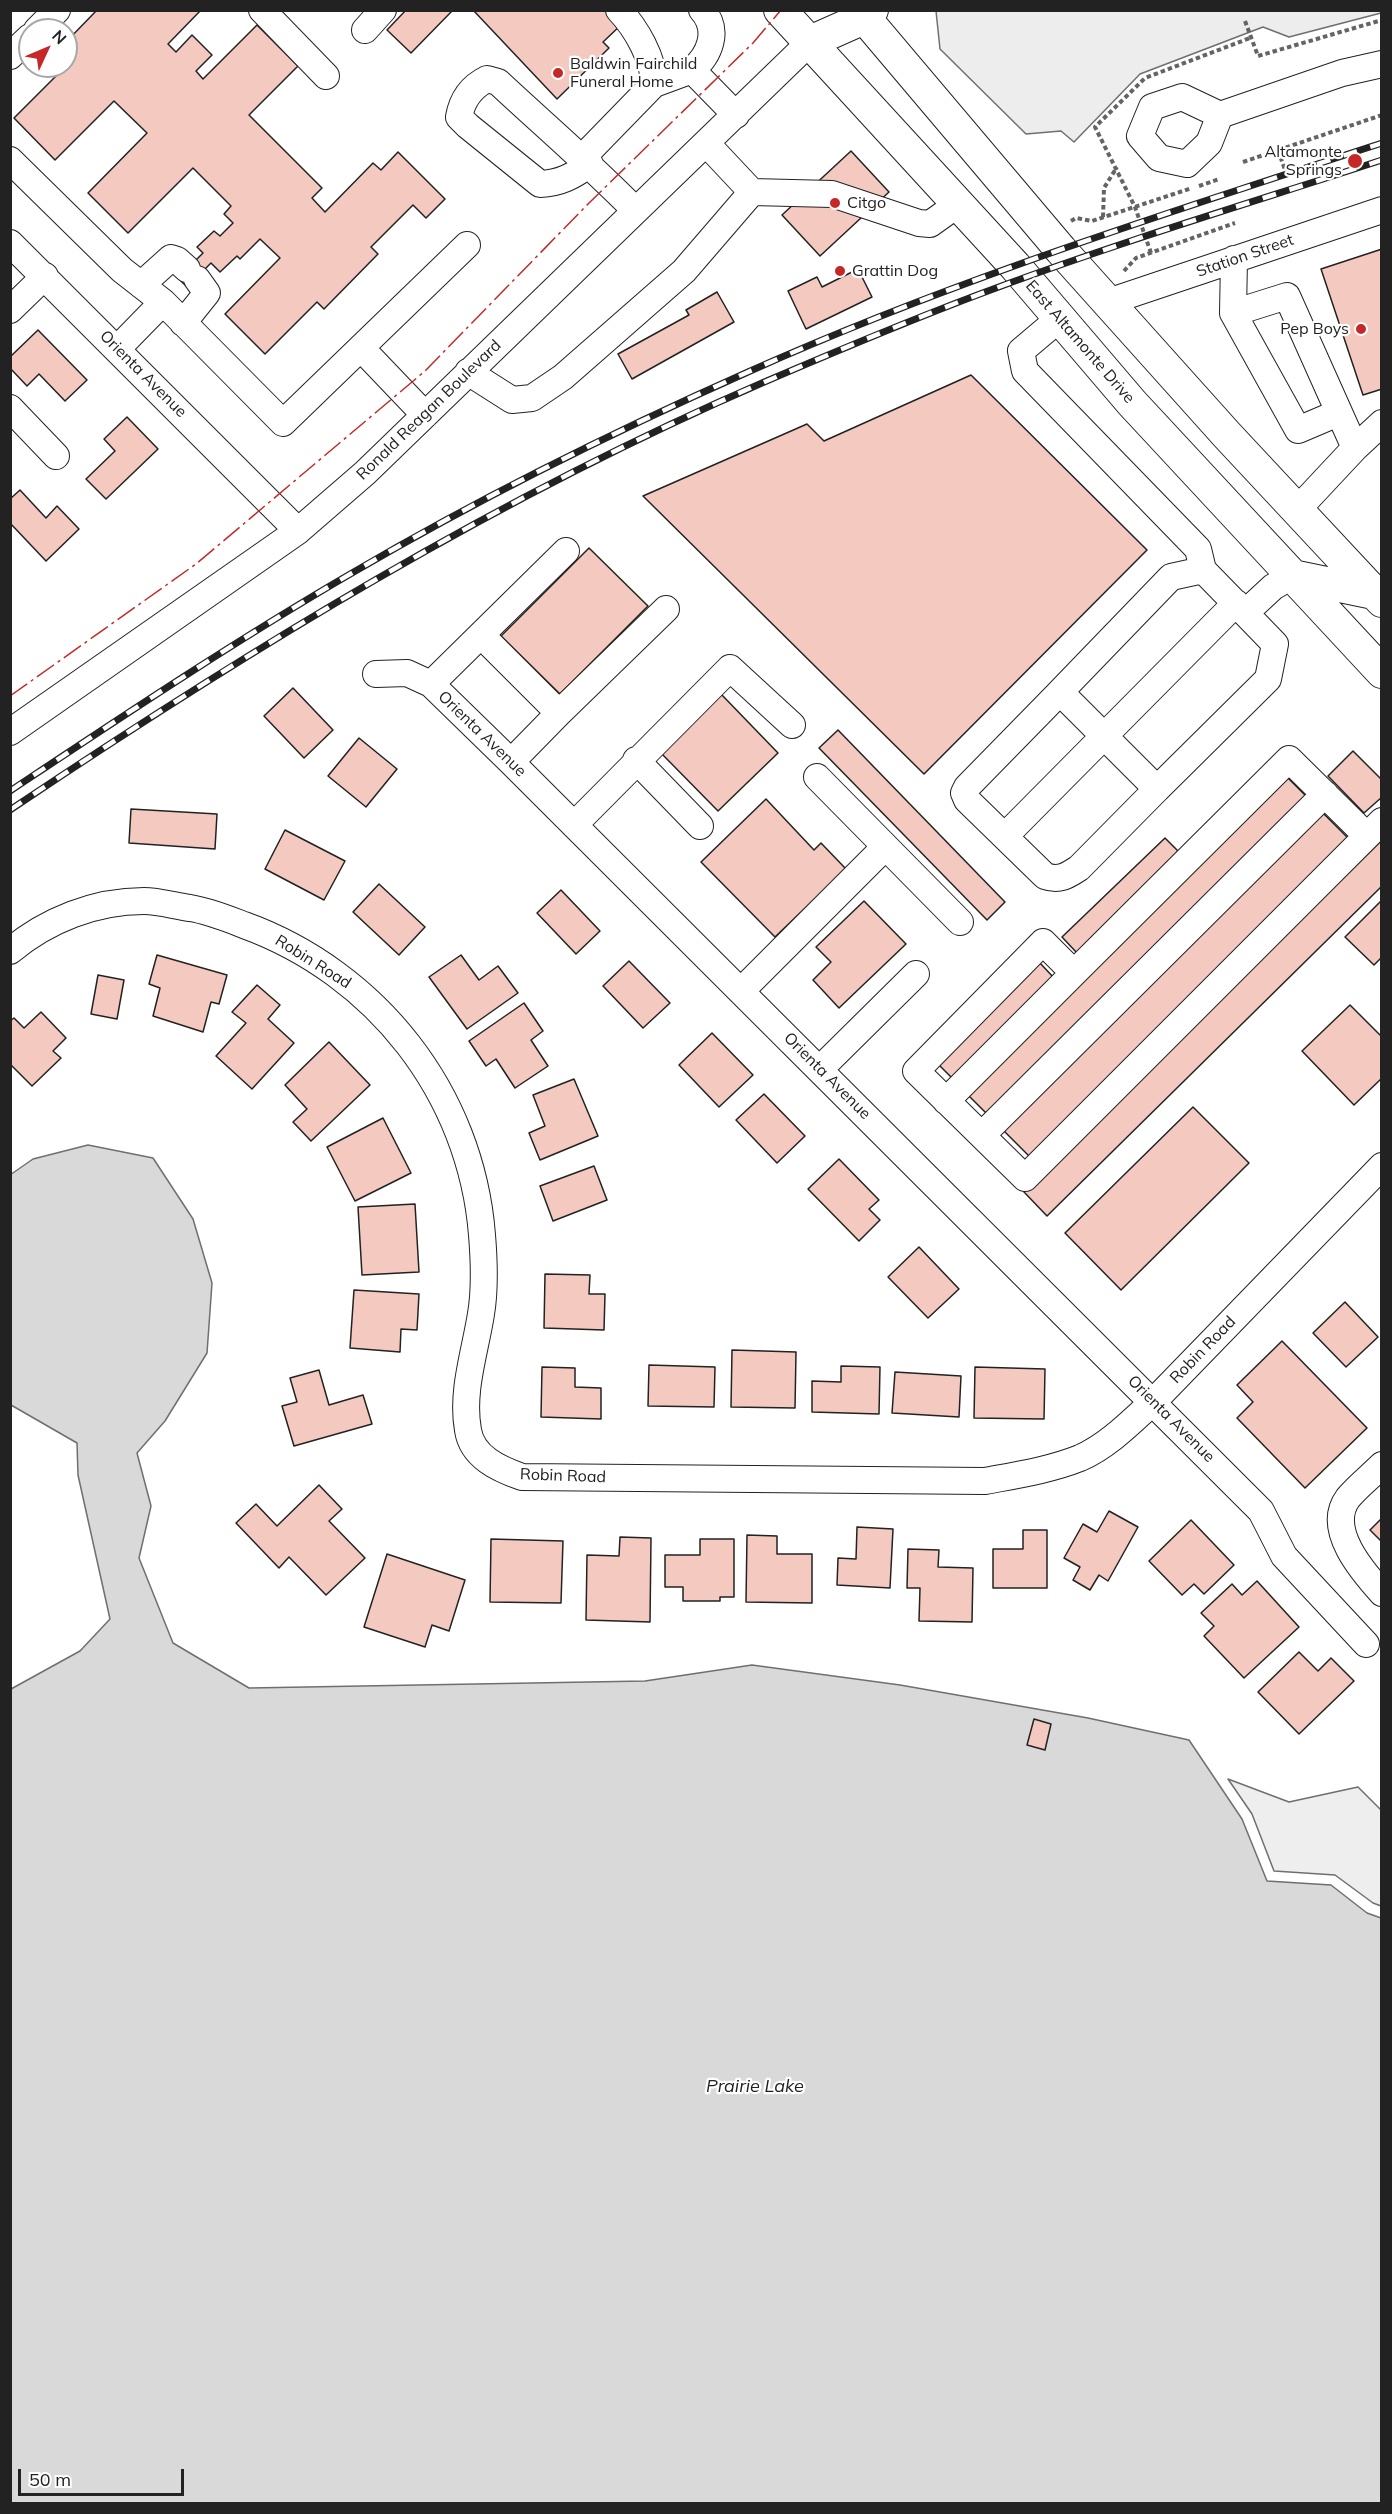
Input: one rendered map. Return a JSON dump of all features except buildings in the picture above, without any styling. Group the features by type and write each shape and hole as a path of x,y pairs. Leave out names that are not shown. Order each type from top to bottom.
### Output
{"main road":[{"name":"East Altamonte Drive","path":"780,10 958,204 1218,497 1382,672"},
{"name":"Ronald Reagan Boulevard","path":"810,42 821,10"},
{"name":"Ronald Reagan Boulevard","path":"810,42 864,13"},
{"path":"864,13 979,156 1112,288 1297,510 1378,597"},
{"path":"1218,497 1297,510"},
{"path":"1292,576 1378,597"}],"street":[{"path":"262,10 326,76"},
{"path":"365,30 383,10"},
{"path":"619,10 639,36 654,84"},
{"path":"635,210 587,161 561,142 493,79 486,79 478,83 460,107 459,117 468,126 540,183 560,182 573,177 587,161 654,84 692,70 707,55 711,24 702,10"},
{"name":"Ronald Reagan Boulevard","path":"10,732 298,531 365,473 810,42"},
{"path":"1220,115 1342,73 1382,64"},
{"path":"692,70 736,115"},
{"path":"706,143 752,192 832,194 919,223 930,224 958,204"},
{"path":"10,160 122,270 163,302 284,423 466,245"},
{"path":"468,372 512,400 532,398 563,377 684,272 752,192"},
{"name":"Station Street","path":"1112,288 1234,259 1382,210"},
{"name":"Orienta Avenue","path":"10,243 118,348 298,531"},
{"path":"141,285 171,258 177,260 207,293 183,322"},
{"path":"1234,259 1233,312 1298,430 1338,413"},
{"path":"10,310 45,276"},
{"path":"1233,312 1287,296 1354,448"},
{"path":"118,348 163,302"},
{"path":"1060,318 1021,351 1025,371 1198,549 1203,570 1275,644 1268,679 1067,876 1055,880 1045,876 967,800 964,793 1171,577 1203,570"},
{"path":"361,348 425,415"},
{"path":"10,408 56,456"},
{"path":"1297,510 1354,448 1382,423"},
{"path":"431,684 566,551"},
{"path":"1005,836 1240,608 1292,576"},
{"path":"511,762 666,609"},
{"path":"481,635 559,713"},
{"path":"574,825 636,760 730,668 792,725"},
{"name":"Orienta Avenue","path":"376,674 407,674 431,684 511,762 1154,1401 1261,1511 1284,1556 1366,1644"},
{"path":"1060,692 1157,789"},
{"path":"946,1101 1289,759 1324,794 1374,828 1025,1178 915,1071 1043,942 1074,973"},
{"path":"636,760 700,826"},
{"path":"817,777 960,922"},
{"path":"982,1135 1324,794"},
{"path":"741,991 885,848"},
{"name":"Robin Road","path":"10,951 50,924 97,906 145,901 204,910 275,936 347,980 396,1028 441,1094 469,1164 482,1234 482,1311 465,1402 468,1433 480,1454 496,1468 522,1477 985,1481 1035,1471 1082,1457 1120,1432 1154,1401 1382,1166"},
{"path":"820,1069 916,974"},
{"path":"1382,1465 1346,1500 1342,1522 1344,1538 1353,1558 1382,1593"}],"path":[{"path":"1245,21 1258,56 1382,20"},
{"path":"1243,162 1382,115"},
{"path":"1278,150 1285,170"},
{"path":"1103,217 1104,188 1117,167"},
{"path":"1069,224 1076,218 1092,222 1219,179"},
{"path":"1112,288 1137,258 1235,223"}],"shaded area":[{"path":"1381,10 1381,13 1289,37 1263,27 1140,74 1074,142 1061,131 1026,134 940,49 936,11"},
{"path":"1228,1779 1289,1802 1358,1787 1381,1810 1381,1906 1373,1903 1335,1875 1274,1871 1252,1814"}],"water":[{"name":"Prairie Lake","path":"88,1145 153,1158 193,1219 212,1283 207,1353 165,1421 137,1453 151,1506 139,1558 173,1643 249,1688 645,1681 752,1665 900,1685 1088,1718 1189,1740 1242,1819 1267,1881 1331,1885 1367,1913 1381,1918 1381,2503 11,2503 11,1689 80,1651 110,1619 78,1475 77,1443 11,1405 10,1175 33,1159"}],"railway":[{"path":"10,791 222,652 352,573 498,492 647,418 748,372 903,307 1062,249 1382,143"},
{"path":"10,810 191,692 376,579 470,526 663,428 849,346 996,288 1140,238 1382,160"}],"power":[{"path":"10,696 196,564 425,371 588,204 753,43 781,10"}],"place":[{"name":"Baldwin Fairchild Funeral Home","path":"558,73"},
{"name":"Altamonte Springs","path":"1355,161"},
{"name":"Citgo","path":"835,203"},
{"name":"Grattin Dog","path":"840,271"},
{"name":"Pep Boys","path":"1361,329"}]}
